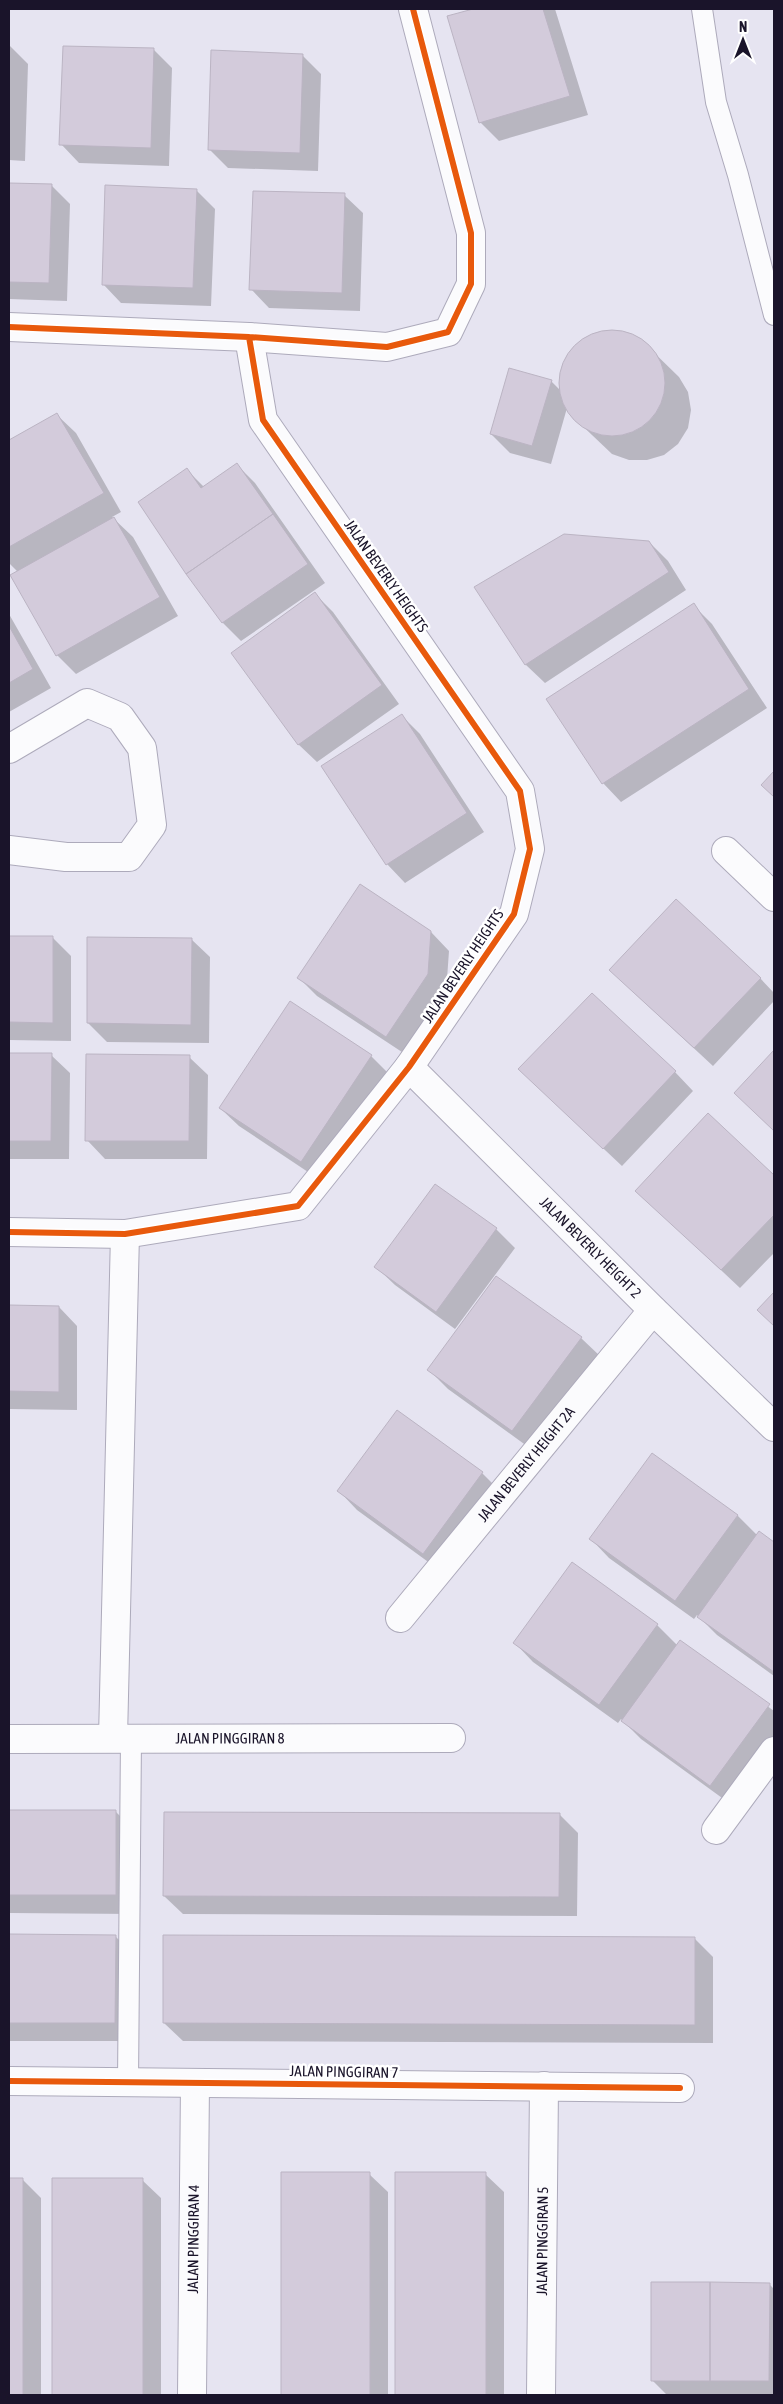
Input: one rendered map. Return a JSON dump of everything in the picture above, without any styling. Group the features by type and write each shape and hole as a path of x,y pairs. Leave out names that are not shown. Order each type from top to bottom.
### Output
{"street":[{"path":"9,327 249,336 387,347 448,332 472,284 471,233 413,9"},
{"name":"JALAN BEVERLY HEIGHTS","path":"9,1232 125,1234 298,1206 409,1067 514,914 530,849 520,791 263,420 249,336"},
{"path":"9,749 88,703 120,717 142,748 152,825 129,857 66,857 9,850"},
{"path":"726,851 774,897"},
{"name":"JALAN BEVERLY HEIGHT 2","path":"409,1067 653,1310 774,1427"},
{"path":"122,1738 125,1234"},
{"name":"JALAN BEVERLY HEIGHT 2A","path":"400,1618 653,1310"},
{"name":"JALAN PINGGIRAN 8","path":"9,1739 451,1738"},
{"path":"716,1830 774,1751"},
{"name":"JALAN PINGGIRAN 7","path":"9,2081 680,2088"},
{"name":"JALAN PINGGIRAN 4","path":"192,2395 194,2083"},
{"name":"JALAN PINGGIRAN 5","path":"541,2395 544,2086"}],"lane":[{"path":"702,9 716,102 738,175 774,316"},
{"path":"122,1738 128,2082"}],"building":[{"path":"473,9 543,9 570,96 479,123 447,16"},
{"path":"63,46 154,48 151,148 59,145"},
{"path":"211,50 303,54 300,153 208,150"},
{"path":"9,183 52,184 49,283 9,282"},
{"path":"105,185 197,189 193,288 102,285"},
{"path":"253,191 345,193 342,293 249,290"},
{"path":"612,330 632,334 649,346 661,363 665,383 661,403 649,420 632,432 612,436 592,432 575,420 563,403 559,383 563,363 575,346 592,334"},
{"path":"509,368 552,380 532,446 490,434"},
{"path":"57,413 104,493 9,547 9,440"},
{"path":"237,463 273,514 186,574 138,502 187,468 201,488"},
{"path":"273,514 308,564 222,623 186,574"},
{"path":"114,517 160,597 56,656 10,575"},
{"path":"564,534 649,541 669,572 525,665 474,587"},
{"path":"315,592 382,685 298,745 231,653"},
{"path":"694,603 749,689 602,784 546,699"},
{"path":"9,626 33,669 9,683"},
{"path":"402,714 467,813 386,865 321,766"},
{"path":"774,771 774,797 761,785"},
{"path":"360,884 431,931 428,974 386,1037 297,978"},
{"path":"676,899 761,978 694,1048 609,970"},
{"path":"9,936 53,936 53,1023 9,1022"},
{"path":"87,937 192,938 191,1025 87,1023"},
{"path":"592,993 676,1071 603,1149 518,1069"},
{"path":"290,1001 372,1055 301,1162 219,1108"},
{"path":"774,1050 774,1131 734,1093"},
{"path":"9,1053 52,1053 51,1141 9,1141"},
{"path":"86,1054 190,1055 189,1141 85,1141"},
{"path":"708,1113 774,1175 774,1215 721,1270 635,1191"},
{"path":"435,1184 497,1228 436,1312 374,1267"},
{"path":"496,1276 582,1337 512,1431 427,1370"},
{"path":"774,1292 774,1326 757,1310"},
{"path":"9,1305 59,1306 59,1392 9,1391"},
{"path":"397,1410 483,1472 423,1554 337,1491"},
{"path":"652,1453 738,1515 675,1601 589,1539"},
{"path":"759,1531 774,1542 774,1672 697,1617"},
{"path":"572,1562 658,1624 599,1705 513,1643"},
{"path":"680,1640 770,1704 710,1786 621,1721"},
{"path":"9,1810 116,1810 116,1895 9,1895"},
{"path":"164,1812 560,1813 559,1897 163,1896"},
{"path":"9,1934 116,1935 115,2023 9,2023"},
{"path":"163,1935 695,1937 695,2025 163,2023"},
{"path":"281,2172 370,2172 370,2395 281,2395"},
{"path":"395,2172 486,2172 486,2395 395,2395"},
{"path":"9,2178 23,2178 23,2395 9,2395"},
{"path":"52,2178 143,2178 143,2395 52,2395"},
{"path":"651,2282 710,2282 710,2381 651,2381"},
{"path":"710,2282 770,2283 769,2381 710,2381"}],"cycle path":[{"path":"9,327 249,337 387,347 448,332 471,284 471,233 413,9"},
{"path":"9,1232 125,1234 298,1206 409,1067 514,914 530,849 520,791 263,420 249,337"},
{"path":"9,2081 680,2088"}]}
